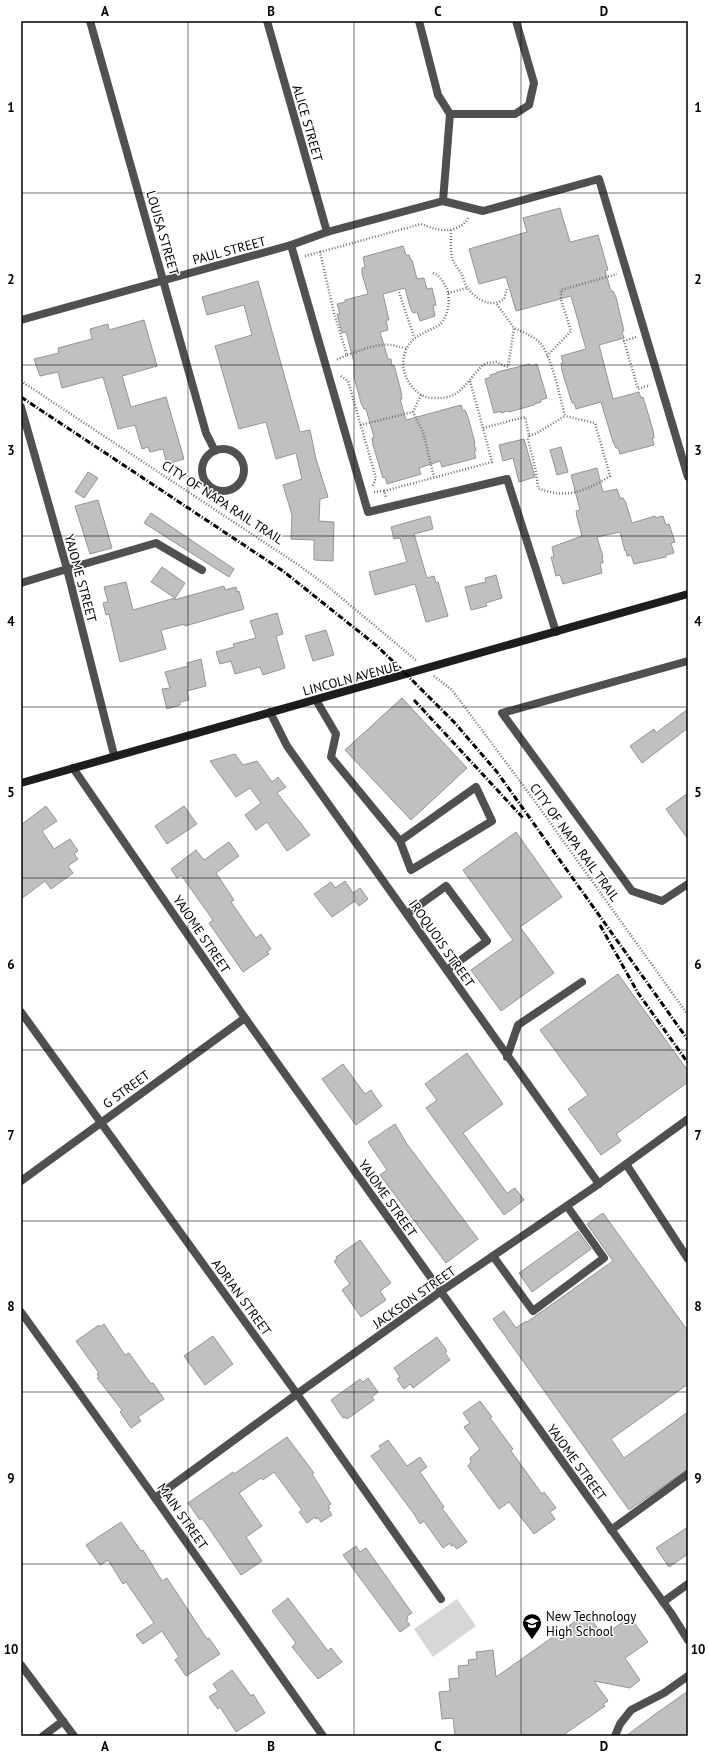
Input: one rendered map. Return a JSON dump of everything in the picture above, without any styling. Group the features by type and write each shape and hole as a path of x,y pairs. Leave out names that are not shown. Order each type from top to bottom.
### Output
{"main road":[{"name":"LINCOLN AVENUE","path":"21,783 114,755 316,700 688,594"}],"street":[{"name":"LOUISA STREET","path":"90,21 206,433 215,451"},
{"name":"ALICE STREET","path":"267,21 327,232"},
{"path":"419,21 438,95 450,114 443,201 483,211 599,179 688,477"},
{"path":"450,114 515,114 529,105 534,82 516,21"},
{"name":"PAUL STREET","path":"21,320 291,245 327,232 443,201"},
{"path":"291,245 368,512 507,479 556,632"},
{"name":"YAJOME STREET","path":"21,408 67,569 114,755"},
{"path":"228,450 238,456 244,469 240,481 230,489 224,491 210,487 202,475 204,461 208,455 215,451 228,450"},
{"path":"21,583 156,543 202,570"},
{"path":"688,661 502,713 632,891 662,901 688,884"},
{"path":"316,700 336,734 331,757 400,841 411,870 492,821 476,788 400,841"},
{"name":"IROQUOIS STREET","path":"270,712 287,746 447,970 507,1057 599,1184"},
{"name":"YAJOME STREET","path":"73,768 245,1018 663,1602 688,1640"},
{"path":"407,914 446,886 487,941 447,970"},
{"path":"507,1057 518,1025 582,982"},
{"name":"ADRIAN STREET","path":"21,1012 297,1394 441,1599"},
{"name":"G STREET","path":"21,1181 100,1122 245,1018"},
{"name":"JACKSON STREET","path":"155,1498 440,1292 599,1184 688,1119"},
{"path":"626,1164 688,1259"},
{"path":"493,1256 533,1311 604,1258 567,1206"},
{"name":"MAIN STREET","path":"21,1312 155,1498 323,1736"},
{"path":"611,1530 688,1474"},
{"path":"663,1602 688,1584"},
{"path":"21,1665 74,1736"},
{"path":"615,1736 620,1724 631,1710 664,1692 688,1676"},
{"path":"43,1736 63,1721"}],"path":[{"path":"295,259 421,224 436,229 451,230 466,221 472,208"},
{"path":"451,230 450,246 452,260 462,274 467,288 483,302 496,303 504,299 506,288"},
{"path":"320,252 334,313 348,355"},
{"path":"433,273 436,274 445,285 448,293 448,307 442,322 436,327 414,337 407,349 404,358 404,370 406,379 415,391 428,398 446,398 456,395 486,363 496,362 508,367 514,328"},
{"path":"547,357 571,331 561,300 561,290 619,273 621,280"},
{"path":"448,293 467,288"},
{"path":"399,292 414,337"},
{"path":"496,303 514,328 528,334 540,343 547,357 565,416"},
{"path":"635,330 637,337 624,341 638,389 650,385"},
{"path":"338,365 336,359 380,344 407,349"},
{"path":"340,372 342,378 348,381 376,478 372,486 375,493 492,462 470,381"},
{"name":"CITY OF NAPA RAIL TRAIL","path":"21,381 274,547 326,585 406,650"},
{"path":"413,412 421,395"},
{"path":"360,425 413,412"},
{"path":"413,412 423,432 434,477"},
{"path":"483,428 525,417 538,488 547,492 560,495 591,487 610,476 595,423 565,416 537,433 529,436"},
{"path":"384,491 389,507"},
{"name":"CITY OF NAPA RAIL TRAIL","path":"443,684 452,690 688,1015"}],"shaded area":[{"path":"457,1599 476,1626 433,1657 414,1629"}],"building":[{"path":"560,208 570,242 598,235 608,270 605,271 611,291 613,291 616,297 624,331 622,332 624,338 599,345 613,399 639,392 641,398 643,397 653,430 654,438 652,438 654,445 620,454 618,448 616,448 613,442 601,402 576,409 574,403 572,403 562,371 561,363 563,363 561,356 586,349 571,296 516,311 506,277 479,284 469,249 527,232 523,218"},
{"path":"403,246 406,255 409,255 412,260 417,279 424,278 427,289 432,288 436,305 433,306 435,316 420,321 417,312 413,313 410,307 405,288 383,294 389,320 386,320 388,330 380,332 388,359 391,359 392,366 394,365 401,391 402,399 400,399 406,420 461,405 463,411 465,410 468,417 475,443 476,451 474,451 476,458 442,467 440,461 419,468 421,474 387,484 385,477 383,478 373,445 372,438 374,437 366,409 364,409 361,403 354,377 354,362 346,332 342,333 337,314 340,314 337,304 345,302 345,300 368,294 362,274 362,268 365,267 363,257"},
{"path":"258,281 300,432 310,430 316,459 328,497 320,499 319,521 334,522 333,561 314,560 314,540 291,539 292,515 283,485 302,479 296,453 276,459 266,422 239,429 215,346 252,335 244,305 207,315 202,297"},
{"path":"144,320 157,366 122,376 131,407 166,397 184,459 167,464 163,449 150,452 148,447 142,449 135,425 118,429 103,377 62,388 58,372 40,376 34,359 59,353 58,348 92,339 90,329 108,324 109,330"},
{"path":"530,364 531,366 537,364 547,398 534,405 509,412 501,413 501,411 494,413 485,379 491,377 490,375 497,372"},
{"path":"524,439 535,477 519,482 513,458 503,461 499,445"},
{"path":"561,447 568,472 557,475 550,450"},
{"path":"597,468 603,492 617,489 620,498 623,498 626,503 632,523 655,516 655,518 663,516 666,525 669,524 675,542 671,543 674,553 666,555 666,557 634,564 631,555 627,556 620,532 597,537 603,557 603,563 600,563 602,573 563,584 560,575 556,576 551,557 554,557 552,547 582,536 576,511 580,510 571,475"},
{"path":"88,472 98,478 84,498 75,492"},
{"path":"98,500 112,548 90,554 75,506"},
{"path":"151,513 234,569 229,577 144,523"},
{"path":"430,516 433,529 414,534 427,578 434,576 436,583 438,582 448,616 426,622 415,584 375,595 369,572 407,562 400,538 394,539 391,527"},
{"path":"162,567 185,583 174,600 224,586 225,590 236,587 237,592 239,591 244,609 185,626 185,624 161,630 166,649 120,662 109,614 106,615 103,603 108,602 104,587 126,582 133,610 175,598 151,582"},
{"path":"496,575 502,598 486,603 487,606 471,610 465,587 486,582 485,578"},
{"path":"277,613 283,634 276,636 285,668 263,675 260,667 235,674 231,661 220,664 216,652 234,647 233,644 256,638 250,621"},
{"path":"326,630 334,655 313,661 305,636"},
{"path":"201,659 206,686 187,691 189,700 180,702 180,705 167,709 162,689 170,688 165,672 188,666 187,663"},
{"path":"402,698 467,768 411,820 345,750"},
{"path":"688,709 688,728 642,763 630,746 654,729 656,733"},
{"path":"235,754 243,765 257,761 272,782 278,777 286,787 277,793 310,835 287,851 267,822 256,830 245,815 261,803 250,788 236,797 210,761"},
{"path":"688,793 688,839 666,809"},
{"path":"46,806 57,821 42,831 54,849 70,839 78,851 74,854 78,859 68,866 73,873 51,889 45,881 21,899 21,825"},
{"path":"184,806 197,824 167,844 155,826"},
{"path":"516,832 562,897 520,927 554,973 501,1011 471,970 513,940 463,870"},
{"path":"229,842 239,856 216,873 234,900 231,902 256,938 261,934 271,949 267,952 269,954 243,972 209,923 213,920 181,875 177,878 171,869 196,850 204,860"},
{"path":"345,881 353,893 360,888 368,899 359,906 355,901 332,917 314,894 331,882 335,888"},
{"path":"618,974 688,1071 688,1082 616,1134 621,1141 601,1155 568,1109 588,1095 540,1030"},
{"path":"467,1053 503,1104 463,1133 507,1193 515,1188 524,1200 504,1215 426,1108 437,1100 425,1084"},
{"path":"343,1064 365,1094 371,1090 382,1106 356,1125 322,1079"},
{"path":"395,1124 407,1144 478,1239 446,1263 380,1175 387,1170 368,1142"},
{"path":"603,1213 688,1331 688,1384 611,1439 624,1458 688,1412 688,1469 629,1510 493,1319 504,1311 516,1328 526,1321 527,1322 613,1261 587,1224"},
{"path":"578,1231 591,1249 532,1292 519,1273"},
{"path":"360,1240 391,1283 380,1291 386,1300 361,1317 342,1290 350,1284 334,1261 337,1259 336,1257"},
{"path":"104,1324 125,1355 129,1353 151,1384 153,1383 164,1399 138,1417 141,1421 131,1428 120,1412 122,1410 97,1378 99,1377 97,1374 99,1373 76,1341 99,1325 100,1327"},
{"path":"213,1336 233,1364 205,1385 184,1356"},
{"path":"437,1337 447,1351 445,1353 450,1360 413,1388 410,1384 404,1389 397,1379 400,1377 394,1368"},
{"path":"368,1378 378,1392 372,1397 374,1400 347,1419 345,1417 343,1418 331,1400 360,1379 363,1382"},
{"path":"480,1401 492,1417 490,1418 513,1449 511,1451 542,1494 544,1492 556,1508 550,1512 555,1519 534,1534 509,1502 499,1509 468,1466 471,1462 470,1458 480,1449 464,1427 470,1423 463,1413"},
{"path":"287,1437 314,1473 312,1474 331,1504 328,1506 330,1508 328,1509 332,1515 321,1522 315,1517 307,1523 299,1512 302,1510 274,1472 263,1480 261,1478 239,1493 262,1526 246,1537 262,1561 241,1575 202,1518 200,1520 188,1503 233,1472 234,1474"},
{"path":"388,1440 407,1466 420,1457 427,1467 420,1472 444,1507 442,1508 467,1542 457,1549 453,1545 451,1546 450,1543 443,1548 424,1521 420,1524 371,1456 381,1449 379,1446"},
{"path":"121,1522 141,1551 143,1550 162,1581 167,1578 207,1639 209,1638 220,1654 186,1676 175,1660 179,1657 162,1631 143,1644 136,1635 154,1623 126,1582 123,1584 108,1560 100,1565 86,1545"},
{"path":"688,1527 688,1554 669,1567 656,1548"},
{"path":"356,1546 360,1552 366,1548 412,1613 407,1616 408,1619 406,1620 410,1625 400,1632 343,1555"},
{"path":"288,1598 328,1651 331,1648 342,1662 318,1679 292,1647 296,1643 272,1611"},
{"path":"587,1613 603,1636 630,1617 648,1642 625,1658 640,1680 630,1688 594,1681 608,1701 603,1704 605,1706 562,1736 455,1736 453,1718 442,1719 439,1692 450,1691 449,1679 459,1678 458,1666 469,1665 468,1660 477,1659 476,1652 493,1650 496,1677"},
{"path":"232,1670 251,1696 253,1694 265,1713 236,1732 220,1707 218,1709 209,1697 218,1691 213,1684"},
{"path":"688,1691 688,1736 626,1736 654,1715"}],"railway":[{"path":"21,397 283,571 377,646 454,722 497,772 688,1040"},
{"path":"414,700 524,819"},
{"path":"600,925 638,993 688,1063"}],"place":[{"name":"New Technology High School","path":"532,1640"}]}
